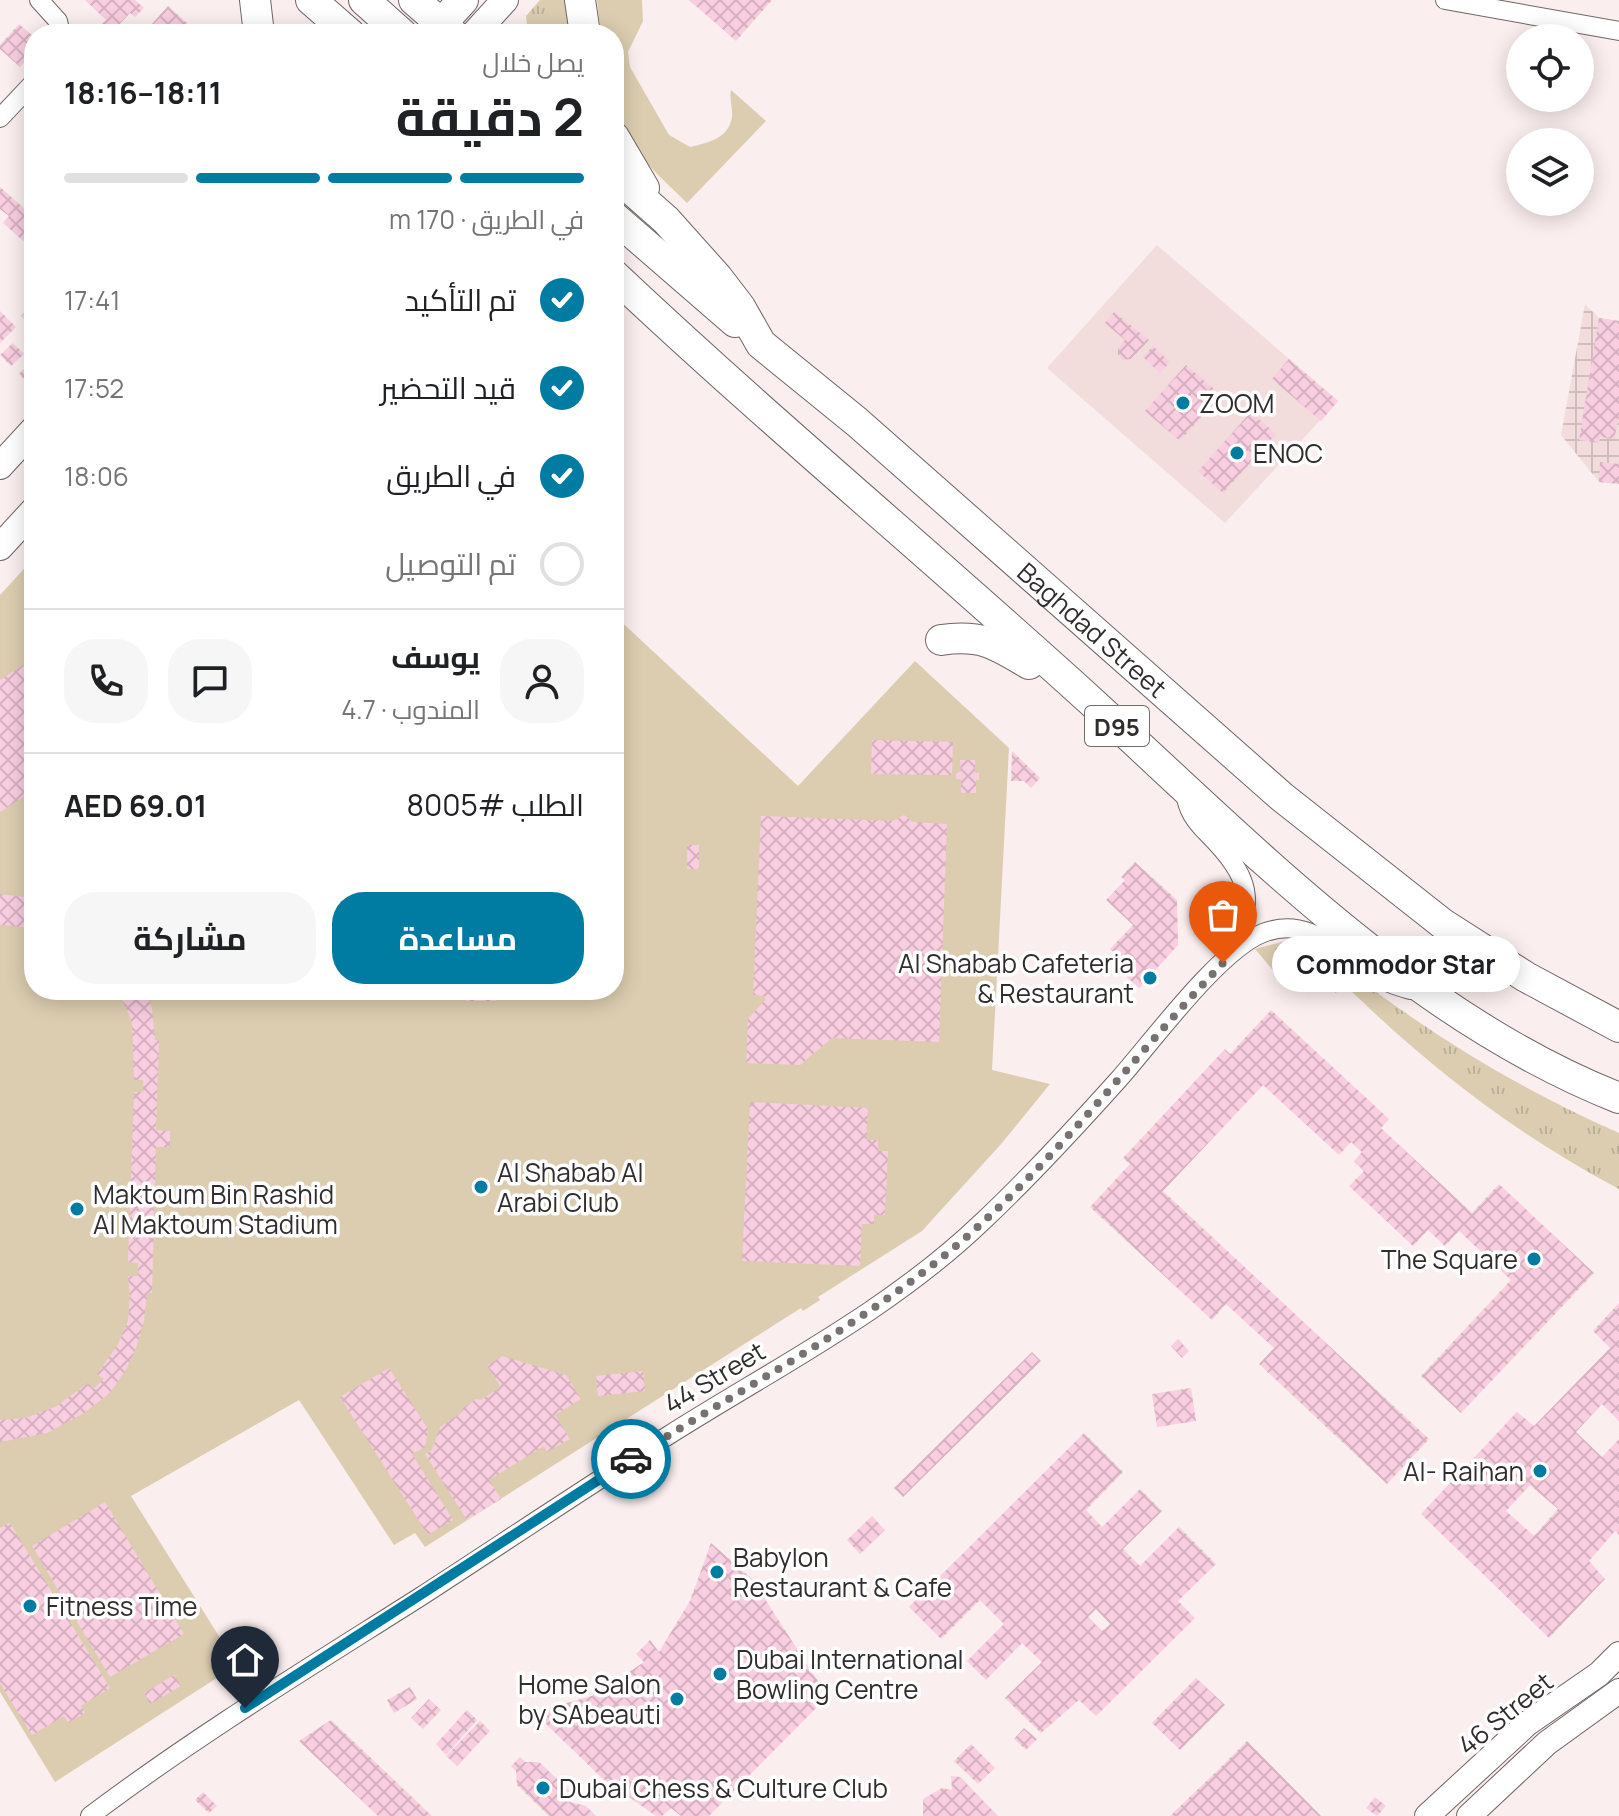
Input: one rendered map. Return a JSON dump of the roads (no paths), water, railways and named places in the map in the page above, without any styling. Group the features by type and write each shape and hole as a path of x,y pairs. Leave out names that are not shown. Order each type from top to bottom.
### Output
{"main road":[{"path":"255,0 258,24"},
{"path":"311,0 339,24"},
{"path":"364,0 389,24"},
{"path":"431,16 463,0"},
{"path":"483,24 505,0"},
{"path":"580,0 584,24"},
{"path":"624,155 666,220"},
{"name":"Baghdad Street","path":"624,183 666,220 717,277 740,307 761,344 857,422 1282,797 1443,924 1526,977 1619,1027"},
{"path":"624,226 761,344"},
{"name":"Baghdad Street","path":"624,284 1304,894 1469,1021 1540,1063 1618,1100"},
{"path":"624,290 651,310"},
{"path":"0,465 24,440"},
{"path":"0,547 24,521"},
{"path":"941,640 965,637 989,641 1093,703"}],"street":[{"path":"39,0 59,24"},
{"path":"1445,0 1619,31"},
{"path":"0,118 24,93"},
{"name":"44 Street","path":"1185,789 1190,813 1234,862 1244,884 1244,919 1223,963"},
{"name":"44 Street","path":"90,1816 178,1751 599,1479 832,1336 923,1273 982,1223 1046,1158 1223,963 1245,944 1278,928 1301,929 1323,937 1380,979 1403,988 1428,992"},
{"name":"46 Street","path":"1427,1816 1528,1723 1599,1674 1619,1654"},
{"name":"46 Street","path":"1469,1816 1547,1743 1619,1691"}],"place":[{"name":"ZOOM","path":"1183,403"},
{"name":"ENOC","path":"1237,453"},
{"name":"Commodor Star","path":"1223,963"},
{"name":"Al Shabab Cafeteria & Restaurant","path":"1150,978"},
{"name":"Al Shabab Al Arabi Club","path":"481,1187"},
{"name":"Maktoum Bin Rashid Al Maktoum Stadium","path":"77,1209"},
{"name":"The Square","path":"1534,1259"},
{"name":"Al- Raihan","path":"1540,1471"},
{"name":"Babylon Restaurant & Cafe","path":"717,1572"},
{"name":"Fitness Time","path":"30,1606"},
{"name":"Dubai International Bowling Centre","path":"720,1674"},
{"name":"Home Salon by SAbeauti","path":"677,1699"},
{"name":"Dubai Chess & Culture Club","path":"543,1788"}]}
